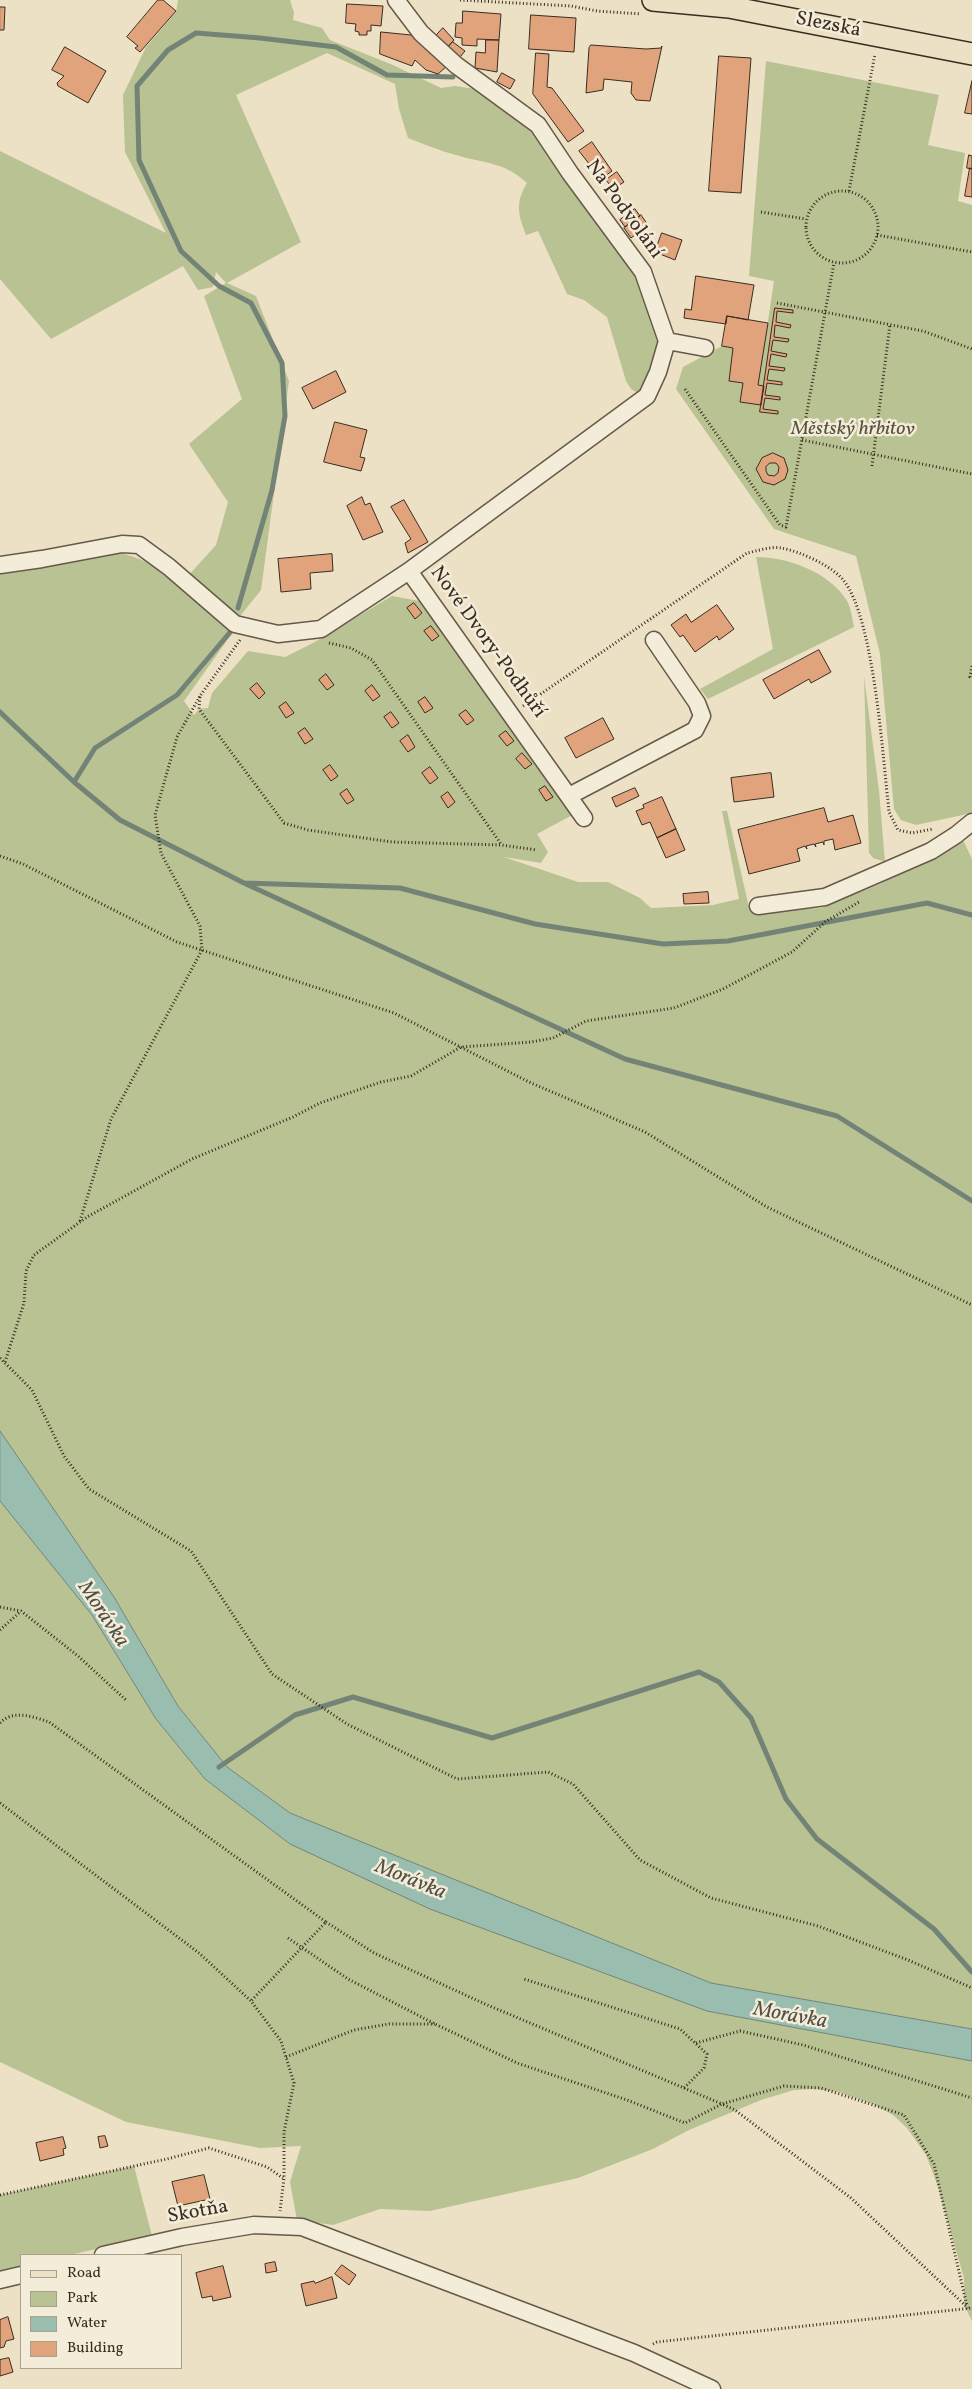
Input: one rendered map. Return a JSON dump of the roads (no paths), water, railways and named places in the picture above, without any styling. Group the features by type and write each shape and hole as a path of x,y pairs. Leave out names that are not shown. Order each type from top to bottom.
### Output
{"main road":[{"name":"Slezská","path":"653,0 729,7 757,6 972,54"}],"street":[{"name":"Na Podvolání","path":"396,0 421,32 456,65 538,125 570,173 644,272 667,341"},
{"path":"409,571 647,396 658,372 667,341 705,348"},
{"name":"Nové Dvory-Podhůří","path":"0,565 122,544 139,544 169,567 235,624 278,634 321,629 409,571 584,818"},
{"path":"569,796 696,730 702,716 697,704 654,640"},
{"path":"758,906 825,897 931,851 956,836 972,822"},
{"name":"Skotňa","path":"107,2254 191,2235 254,2225 302,2227 634,2353 712,2389"},
{"path":"0,2280 20,2275"}],"water":[{"name":"Morávka","path":"0,1431 114,1597 178,1706 227,1767 290,1813 711,1983 972,2029 972,2061 707,2011 430,1909 290,1844 205,1779 156,1719 92,1615 0,1501"}],"waterway":[{"path":"238,608 272,490 285,416 282,363 251,303 219,286 181,251 139,160 137,86 168,50 196,33 336,47 387,75 453,77"},
{"path":"74,782 95,748 177,695 232,630"},
{"path":"0,712 74,782 120,820 244,883 400,888 535,924 663,944 728,941 927,903 972,915"},
{"path":"246,884 625,1059 837,1116 972,1201"},
{"path":"219,1767 295,1715 353,1697 492,1738 699,1672 719,1682 751,1718 786,1799 817,1839 934,1929 972,1972"}],"park label":[{"name":"Městský hřbitov","path":"853,430"}]}
